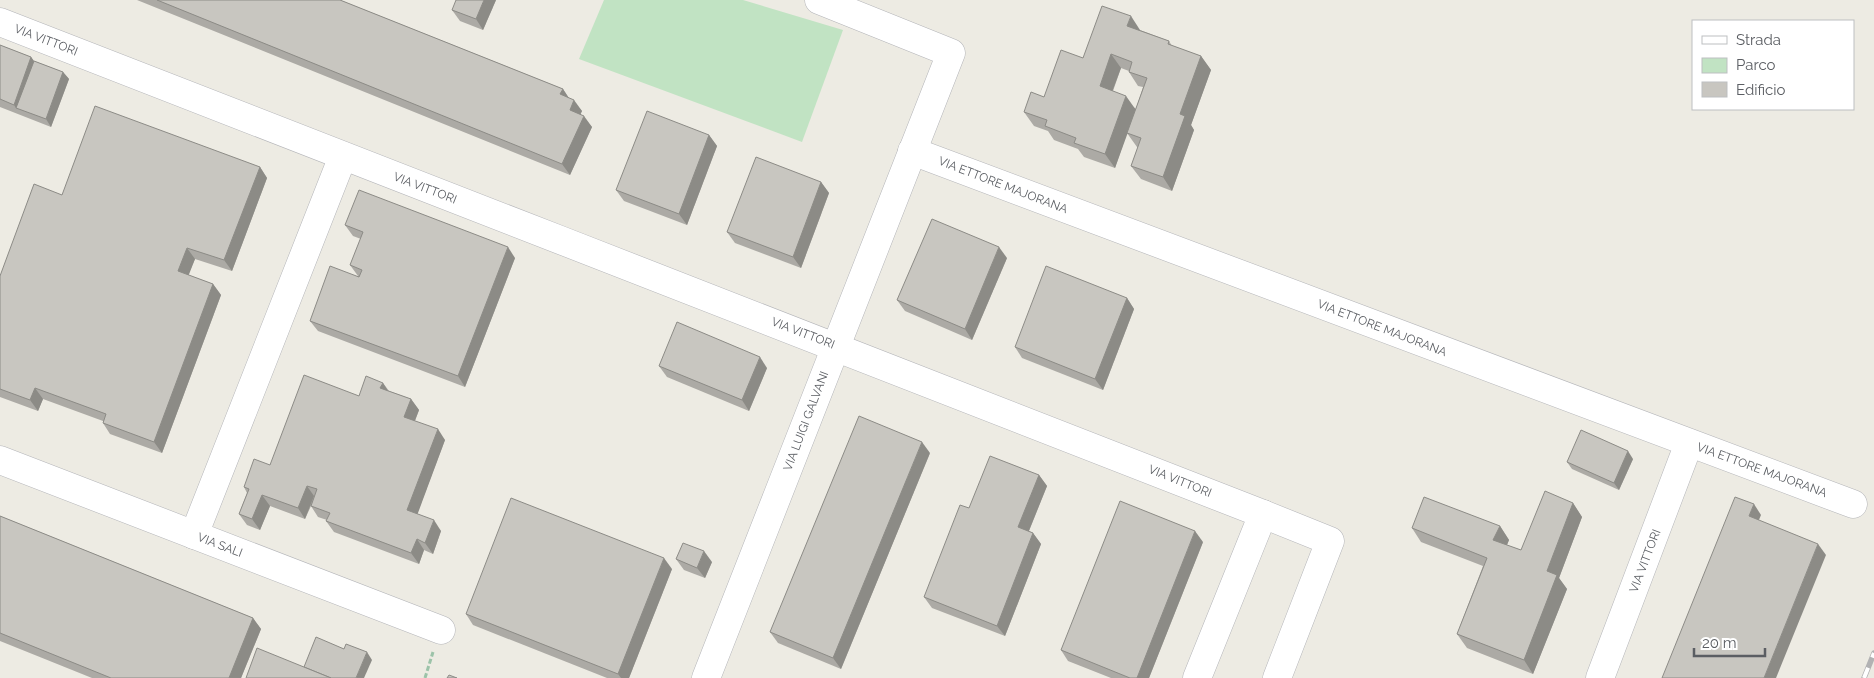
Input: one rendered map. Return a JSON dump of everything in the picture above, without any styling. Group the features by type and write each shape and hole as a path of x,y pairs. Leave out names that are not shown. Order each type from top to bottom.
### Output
{"street":[{"name":"VIA LUIGI GALVANI","path":"706,678 950,52 819,0"},
{"name":"VIA VITTORI","path":"0,22 836,346 1330,541 1277,678"},
{"name":"VIA ETTORE MAJORANA","path":"912,151 1853,504"},
{"path":"194,535 343,156"},
{"name":"VIA VITTORI","path":"1600,678 1689,443"},
{"name":"VIA SALI","path":"0,460 440,630"},
{"path":"1196,678 1263,514"}],"green space":[{"path":"604,0 743,0 843,30 802,142 579,59"}],"building":[{"path":"157,0 340,0 563,89 560,94 574,100 570,110 584,116 562,164"},
{"path":"456,0 484,0 476,19 452,10"},
{"path":"1102,6 1131,16 1127,26 1169,41 1168,44 1201,56 1180,114 1185,116 1163,177 1131,166 1141,138 1127,133 1147,78 1129,72 1132,62 1111,54 1100,86 1126,96 1105,154 1074,143 1076,138 1045,126 1047,120 1024,112 1031,92 1044,97 1061,50 1083,58"},
{"path":"0,45 31,57 14,105 0,99"},
{"path":"34,61 63,72 46,119 16,108"},
{"path":"95,106 260,167 224,260 187,248 178,271 213,284 154,442 103,423 106,414 35,388 30,400 0,389 0,276 34,184 62,195"},
{"path":"647,111 709,135 679,214 616,190"},
{"path":"756,157 821,182 793,257 727,232"},
{"path":"359,190 508,247 458,376 310,321 330,266 359,277 362,270 350,265 363,232 345,225"},
{"path":"932,219 999,247 965,329 897,300"},
{"path":"1046,266 1127,298 1095,379 1015,347"},
{"path":"677,322 760,357 742,400 659,366"},
{"path":"304,375 359,396 366,376 383,383 380,388 411,399 404,417 438,429 407,510 434,520 425,543 417,539 411,553 326,521 330,513 311,506 317,489 307,486 298,508 262,495 252,519 239,514 249,489 244,487 254,459 270,465"},
{"path":"859,416 922,442 833,658 770,632"},
{"path":"1581,430 1628,451 1614,483 1567,462"},
{"path":"990,456 1039,475 1018,527 1033,533 997,626 924,597 960,505 969,508"},
{"path":"1545,491 1573,503 1547,571 1557,575 1524,660 1457,634 1487,558 1412,528 1424,497 1500,526 1493,540 1521,550"},
{"path":"1735,497 1754,504 1749,516 1818,544 1764,678 1662,678"},
{"path":"511,498 664,558 618,674 466,614"},
{"path":"1120,501 1195,531 1137,678 1130,678 1061,650"},
{"path":"0,516 253,618 229,678 111,678 0,633"},
{"path":"683,543 704,551 697,568 676,559"},
{"path":"316,637 344,649 346,644 367,652 356,678 331,678 304,667"},
{"path":"257,648 331,678 246,678"}],"railway":[{"path":"1864,678 1874,653"}]}
